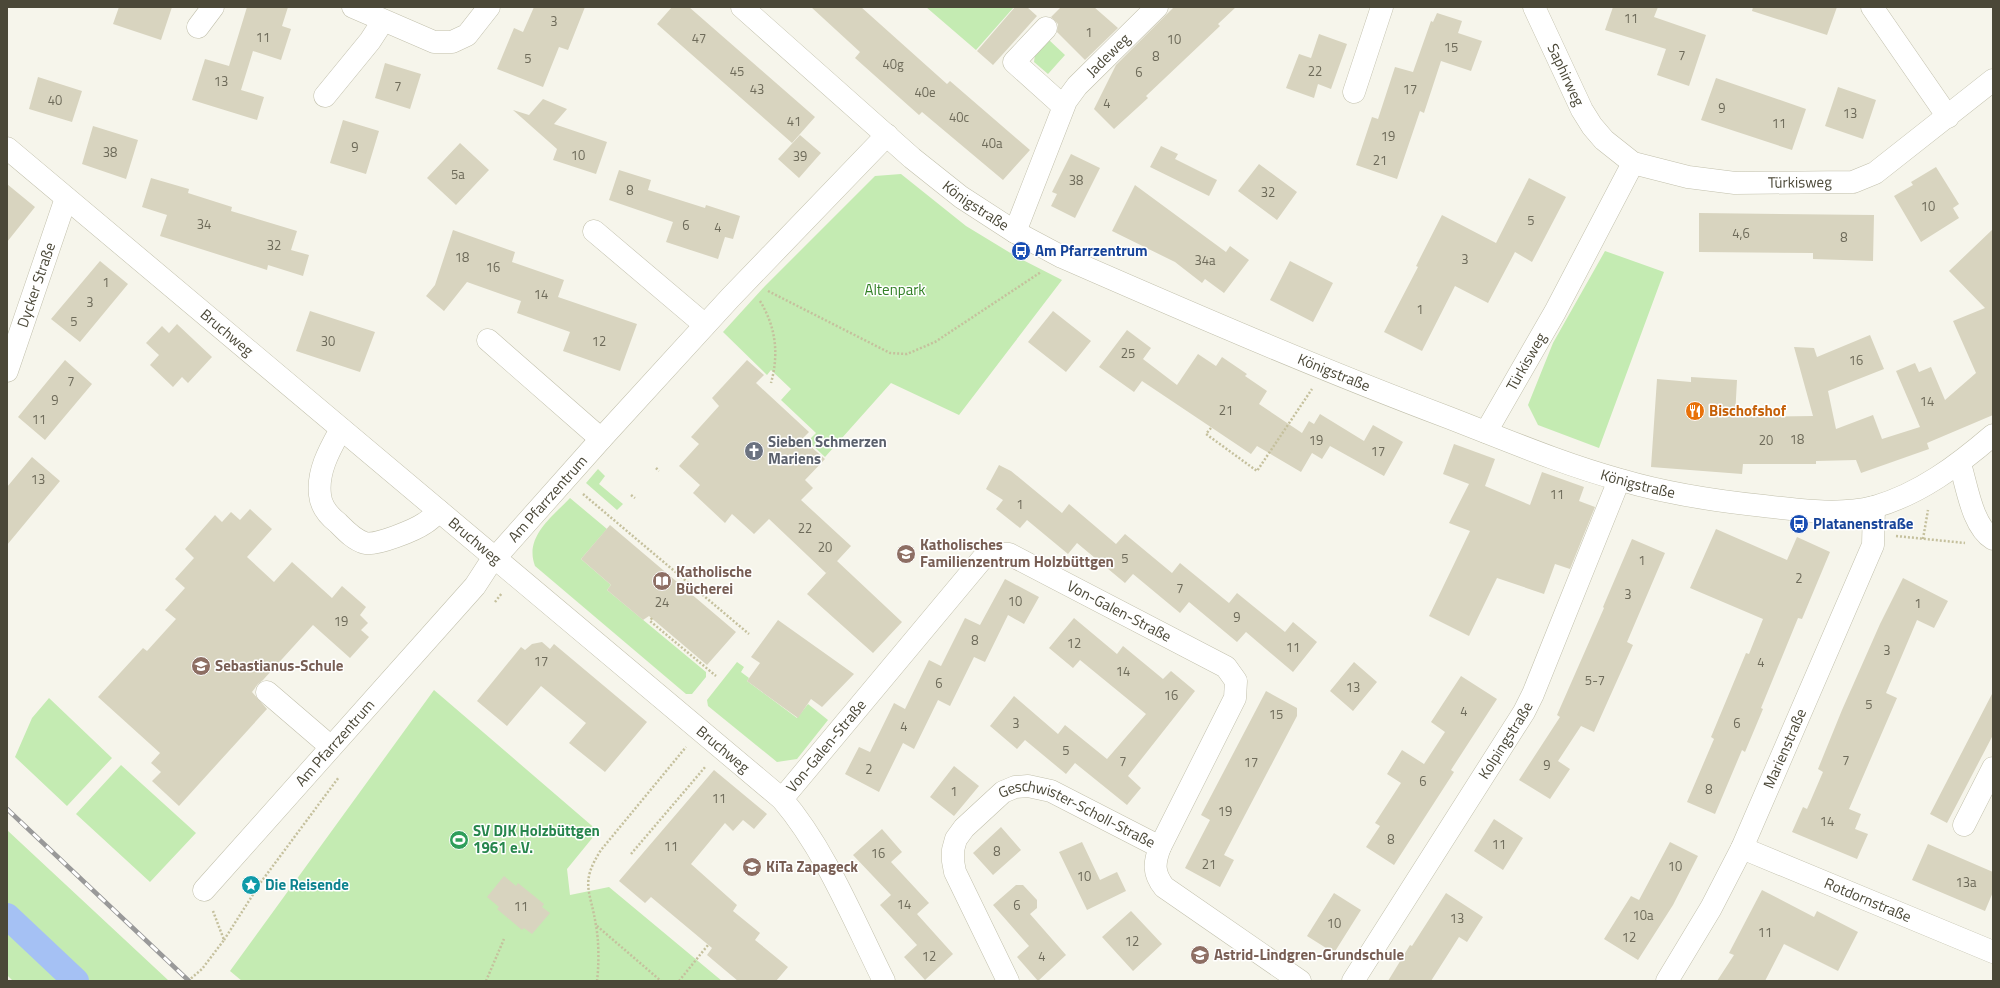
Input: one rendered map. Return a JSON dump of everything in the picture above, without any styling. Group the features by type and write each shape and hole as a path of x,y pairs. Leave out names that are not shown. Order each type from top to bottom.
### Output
{"street":[{"path":"198,27 213,7"},
{"path":"353,7 434,42 452,42 467,35 489,7"},
{"name":"Königstraße","path":"742,7 887,135 961,197 1015,232 1062,257 1325,370 1486,432 1619,480 1664,492 1792,509 1840,511 1874,507 1919,488 1960,464 1993,435"},
{"name":"Jadeweg","path":"1015,232 1063,106 1077,86 1156,7"},
{"path":"1354,92 1382,7"},
{"name":"Saphirweg","path":"1534,7 1582,110 1592,126 1604,140"},
{"path":"1872,7 1948,117"},
{"path":"325,96 370,41 383,21"},
{"path":"1046,28 1014,62 1063,106"},
{"name":"Türkisweg","path":"1604,140 1634,163 1688,177 1735,183 1853,182 1876,173 1993,80"},
{"name":"Am Pfarrzentrum","path":"204,890 476,586 495,558 601,439 747,280 887,135"},
{"name":"Bruchweg","path":"7,148 782,799 802,825 819,852 884,981"},
{"name":"Türkisweg","path":"1486,432 1555,312 1634,163"},
{"name":"Dycker Straße","path":"7,371 66,198"},
{"path":"594,231 705,325"},
{"path":"488,340 601,439"},
{"path":"341,429 324,463 320,496 326,510 343,528 360,541 368,543 377,542 418,527 439,511"},
{"path":"1960,464 1977,522 1985,534 1993,539"},
{"name":"Kolpingstraße","path":"1353,981 1524,712 1533,694 1619,480"},
{"name":"Marienstraße","path":"1667,981 1711,908 1742,848 1873,545 1874,507"},
{"name":"Von-Galen-Straße","path":"782,799 983,558 995,553 1008,554 1226,667 1236,681 1235,698 1160,847"},
{"path":"267,692 331,747"},
{"path":"1964,825 1993,768"},
{"name":"Geschwister-Scholl-Straße","path":"1008,981 955,872 953,850 956,840 964,828 1003,792 1015,787 1028,786 1045,789 1160,847 1155,866 1156,874 1164,887 1300,981"},
{"name":"Rotdornstraße","path":"1742,848 1993,952"}],"path":[{"path":"747,280 890,353 907,354 935,342 1062,257"},
{"path":"747,280 769,317 774,332 776,357 771,383"},
{"path":"1211,428 1206,434 1257,471 1325,370"},
{"path":"656,468 659,471"},
{"path":"631,495 635,498"},
{"path":"605,512 749,634"},
{"path":"1873,532 1969,543"},
{"path":"491,606 517,577"},
{"path":"652,618 650,621 716,676"},
{"path":"597,981 597,926 589,900 588,878 592,864 601,850 701,730"},
{"path":"630,854 711,760"},
{"path":"188,981 202,969 224,940 261,882 340,776"},
{"path":"204,890 224,940"},
{"path":"597,926 661,981"},
{"path":"486,981 504,939"},
{"path":"679,981 708,945"}],"green space":[{"path":"926,7 1014,7 976,50"},
{"path":"1049,40 1065,55 1048,74 1034,62 1035,54"},
{"name":"Altenpark","path":"901,174 966,226 1017,257 1062,280 959,415 891,383 825,457 808,441 816,433 781,400 791,389 771,370 767,375 723,332 765,286 875,176"},
{"path":"1605,251 1664,272 1599,448 1538,425 1528,405 1553,343"},
{"path":"598,469 605,476 599,484 623,504 617,510 586,483"},
{"path":"570,498 607,529 581,559 611,585 607,590 706,672 706,677 692,694 686,694 535,566 533,546 536,537 548,520"},
{"path":"737,662 744,667 741,672 749,678 747,681 797,718 808,704 828,720 797,759 777,762 708,706 707,700"},
{"name":"SV DJK Holzbüttgen 1961 e.V.","path":"434,690 598,831 567,869 570,895 609,887 722,981 242,981 230,971"},
{"path":"49,698 112,758 67,806 15,757 32,718"},
{"path":"121,765 196,833 150,882 76,814"},
{"path":"7,830 168,980 13,981 7,975"}],"building":[{"path":"119,7 172,7 161,40 113,24"},
{"path":"247,7 288,7 282,26 291,29 281,60 253,51 241,90 264,97 257,120 192,100 205,59 229,66"},
{"path":"534,7 585,7 568,50 559,47 543,87 497,69 514,28 523,32"},
{"path":"672,7 689,7 815,117 792,143 657,24"},
{"path":"811,7 861,7 947,84 950,81 1030,150 1003,180 922,112 919,115 855,58 860,52"},
{"path":"1015,7 1027,7 1037,16 993,65 977,51"},
{"path":"1061,7 1094,7 1118,28 1085,60 1057,32 1058,24 1051,17"},
{"path":"1174,7 1236,7 1218,24 1220,26 1146,96 1148,98 1114,129 1094,109 1116,65"},
{"path":"1613,7 1658,7 1654,17 1706,35 1689,86 1657,75 1666,49 1605,30"},
{"path":"1753,7 1837,7 1827,35 1752,11"},
{"path":"1437,13 1462,21 1458,33 1482,41 1471,71 1441,61 1424,113 1420,111 1397,179 1356,165 1372,117 1378,119 1395,67 1413,72 1431,21 1433,22"},
{"path":"1319,34 1347,44 1331,89 1318,84 1314,98 1286,88 1299,54 1311,58"},
{"path":"385,63 421,74 410,109 375,98"},
{"path":"38,77 82,91 72,122 29,109"},
{"path":"1716,78 1806,109 1792,150 1701,120"},
{"path":"1838,87 1876,100 1863,139 1825,126"},
{"path":"543,99 567,109 554,124 607,142 596,174 553,160 557,149 513,110 529,115"},
{"path":"343,120 379,131 366,174 330,163"},
{"path":"93,126 138,140 126,179 82,164"},
{"path":"800,135 821,153 799,178 778,159"},
{"path":"460,143 489,170 456,205 427,178"},
{"path":"1161,146 1178,154 1175,159 1217,180 1209,196 1150,167"},
{"path":"1071,154 1100,168 1075,218 1051,206 1057,194 1052,192"},
{"path":"1259,164 1297,192 1277,220 1238,191"},
{"path":"1936,167 1959,204 1953,208 1959,218 1921,242 1894,196 1913,185 1911,182"},
{"path":"619,170 651,180 648,190 705,208 706,205 740,216 733,239 725,237 718,259 666,242 673,222 609,200"},
{"path":"151,178 189,189 188,193 232,207 231,211 297,231 291,250 309,255 303,276 268,265 267,270 160,236 167,215 142,207"},
{"path":"1529,178 1566,197 1532,262 1515,252 1488,303 1455,286 1422,351 1384,332 1418,267 1416,266 1442,215 1496,243"},
{"path":"7,184 35,207 7,242"},
{"path":"1135,185 1226,252 1230,246 1249,260 1224,293 1205,279 1202,283 1175,262 1112,231"},
{"path":"1699,213 1874,215 1873,261 1813,259 1813,253 1699,252"},
{"path":"1993,229 1993,415 1927,443 1929,449 1861,473 1856,460 1816,461 1816,464 1743,464 1742,474 1651,467 1657,379 1691,382 1691,377 1737,380 1735,417 1813,416 1794,347 1814,348 1817,357 1870,335 1884,369 1828,391 1836,429 1873,415 1882,439 1920,427 1896,371 1915,363 1919,372 1931,367 1945,400 1976,373 1953,321 1985,308 1949,271"},
{"path":"453,230 515,252 512,262 564,280 558,297 637,324 620,371 563,351 570,332 517,313 521,301 467,282 444,311 426,296 435,285"},
{"path":"100,261 128,284 80,342 51,319"},
{"path":"1290,261 1333,283 1313,322 1270,300"},
{"path":"310,311 375,332 360,372 296,351"},
{"path":"1053,311 1091,341 1066,372 1028,342"},
{"path":"177,324 212,357 188,383 182,377 173,387 150,365 159,355 146,343 162,326 169,333"},
{"path":"1127,330 1151,348 1143,359 1177,385 1198,354 1216,366 1222,357 1247,374 1245,376 1267,391 1259,404 1302,433 1309,421 1314,424 1320,414 1364,441 1373,425 1403,442 1384,476 1330,446 1322,459 1312,453 1301,472 1257,446 1251,454 1142,381 1134,392 1099,367"},
{"path":"65,360 92,384 45,440 18,417"},
{"name":"Sieben Schmerzen Mariens","path":"747,360 764,375 756,383 809,432 802,439 825,459 805,480 813,488 801,500 851,546 826,573 769,519 754,534 732,514 725,523 693,493 700,485 679,466 699,444 691,437 719,406 712,398"},
{"path":"1454,444 1495,459 1485,486 1530,505 1542,472 1584,487 1579,501 1595,507 1570,569 1555,564 1544,594 1497,578 1469,636 1429,616 1470,531 1449,523 1469,484 1443,474"},
{"path":"32,457 60,481 7,545 7,487"},
{"path":"999,465 1011,471 1062,513 1069,504 1116,544 1125,534 1172,573 1180,563 1229,603 1237,593 1285,632 1293,622 1317,642 1293,672 1246,632 1237,642 1189,602 1180,613 1133,574 1125,583 1077,543 1068,554 1027,520 1020,528 996,509 1003,500 986,489"},
{"name":"Sebastianus-Schule","path":"250,509 272,529 247,557 274,582 292,562 332,598 342,586 366,607 360,615 368,623 361,630 369,637 350,658 313,625 252,692 267,709 179,806 152,781 161,772 151,763 160,753 98,697 143,648 147,651 176,619 165,610 185,588 175,579 194,558 185,549 215,515 222,522 231,512 240,520"},
{"path":"610,525 736,632 707,665 649,616 643,620 607,590 611,585 581,559"},
{"path":"1716,529 1787,560 1797,537 1830,552 1802,619 1798,618 1761,708 1763,709 1745,752 1742,750 1715,814 1687,802 1714,739 1711,737 1746,653 1749,654 1763,619 1690,588"},
{"path":"1632,539 1665,553 1627,642 1633,645 1594,732 1581,726 1558,761 1570,769 1550,799 1519,780 1560,717 1557,715 1604,608 1603,607"},
{"path":"837,561 902,622 873,653 807,594"},
{"path":"1903,578 1948,601 1934,628 1917,620 1886,693 1897,698 1849,809 1861,814 1855,829 1868,834 1857,859 1792,832 1803,807 1807,809 1823,772 1818,769 1842,710 1880,624"},
{"path":"1005,579 1039,597 1024,624 1008,615 985,662 974,657 950,706 938,700 914,749 903,743 879,792 845,774 859,747 870,752 894,703 905,709 929,660 941,666 965,618 980,625"},
{"path":"1074,618 1117,654 1123,646 1163,679 1171,671 1195,691 1128,776 1141,788 1127,805 1075,763 1066,774 1025,740 1017,749 990,726 1014,696 1058,734 1065,725 1107,759 1146,714 1080,660 1073,668 1049,648"},
{"path":"778,620 854,674 822,707 811,699 798,718 747,681 760,663 751,657"},
{"path":"542,642 550,649 554,644 647,722 605,772 569,743 586,723 541,686 507,726 477,701 521,647 525,650 532,644"},
{"path":"1354,662 1377,682 1353,711 1330,691"},
{"path":"1461,676 1497,699 1451,770 1454,772 1394,865 1366,847 1380,826 1375,823 1401,783 1387,774 1402,750 1424,764 1445,732 1431,722"},
{"path":"1266,691 1297,708 1297,716 1224,855 1234,860 1220,887 1185,868 1210,820 1201,815"},
{"path":"1993,692 1993,735 1947,823 1930,814"},
{"path":"954,766 979,786 954,816 930,797"},
{"path":"714,770 767,814 754,829 743,820 733,831 725,823 691,864 737,905 733,911 760,933 755,940 788,967 776,981 738,981 707,955 712,948 651,897 645,903 619,881"},
{"path":"1494,819 1523,838 1503,870 1474,851"},
{"path":"1001,827 1021,850 993,875 973,853"},
{"path":"882,829 902,852 891,862 929,903 917,914 953,954 925,980 904,957 917,945 880,905 891,895 853,855"},
{"path":"1082,842 1100,880 1117,872 1126,891 1087,910 1059,852"},
{"path":"1670,842 1698,856 1673,905 1638,960 1604,939 1631,896 1639,900"},
{"path":"1928,844 1993,872 1993,892 1985,911 1912,880"},
{"path":"504,876 516,886 518,883 544,904 542,907 550,913 532,934 524,928 522,930 497,909 499,907 487,897"},
{"path":"1016,885 1023,885 1037,900 1037,908 1030,914 1066,955 1038,981 1017,957 1029,946 993,905"},
{"path":"1762,890 1814,917 1817,911 1858,932 1838,971 1784,944 1765,981 1717,981 1734,955 1729,953"},
{"path":"1334,893 1361,910 1334,953 1307,936"},
{"path":"1446,893 1483,917 1467,942 1459,937 1431,981 1388,981 1410,945 1412,946"},
{"path":"1131,911 1162,944 1133,971 1102,937"}],"waterway":[{"path":"7,916 76,981"}],"railway":[{"path":"7,809 189,981"}],"place":[{"name":"Am Pfarrzentrum","path":"1021,251"},
{"name":"Bischofshof","path":"1695,411"},
{"name":"Sieben Schmerzen Mariens","path":"754,451"},
{"name":"Platanenstraße","path":"1799,524"},
{"name":"Katholisches Familienzentrum Holzbüttgen","path":"906,554"},
{"name":"Katholische Bücherei","path":"662,581"},
{"name":"Sebastianus-Schule","path":"201,666"},
{"name":"SV DJK Holzbüttgen 1961 e.V.","path":"459,840"},
{"name":"KiTa Zapageck","path":"752,867"},
{"name":"Die Reisende","path":"251,885"},
{"name":"Astrid-Lindgren-Grundschule","path":"1200,955"}]}
